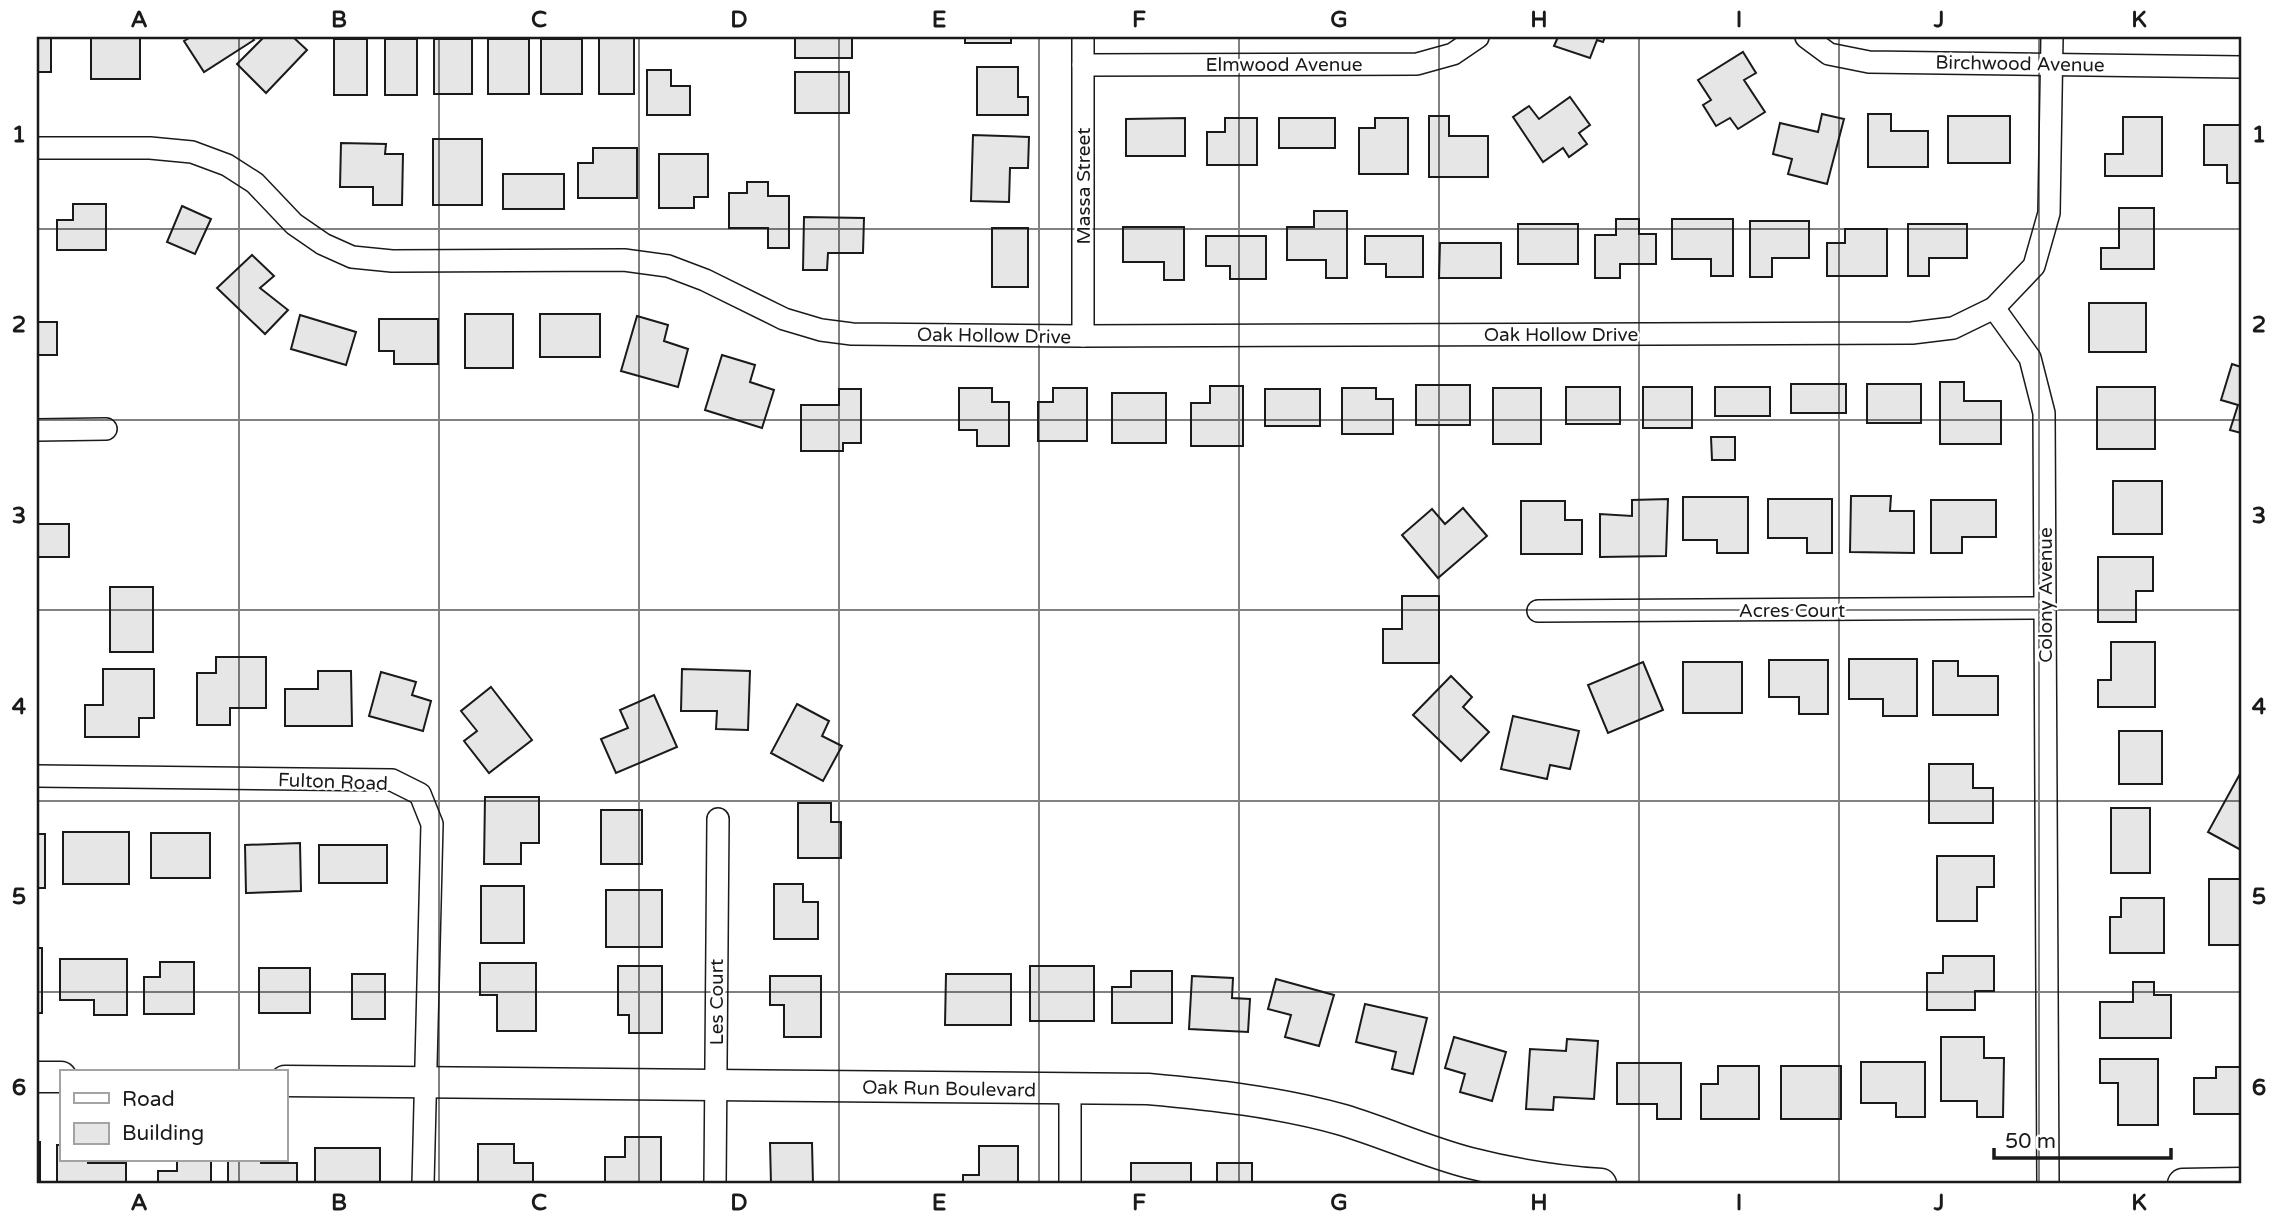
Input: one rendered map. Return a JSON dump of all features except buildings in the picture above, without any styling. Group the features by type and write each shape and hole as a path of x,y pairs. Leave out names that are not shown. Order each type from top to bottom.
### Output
{"street":[{"name":"Massa Street","path":"1083,37 1083,336"},
{"name":"Elmwood Avenue","path":"1083,65 1417,64 1453,54 1478,37"},
{"name":"Birchwood Avenue","path":"1806,37 1829,54 1869,62 2241,67"},
{"path":"1994,309 2034,266 2049,213 2052,37"},
{"name":"Oak Hollow Drive","path":"37,148 150,148 192,152 227,165 255,183 294,224 323,244 352,257 392,261 624,260 668,266 705,280 784,319 821,330 852,334 1083,336 1913,333 1953,328 1994,309"},
{"name":"Colony Avenue","path":"1994,309 2030,358 2045,413 2048,1184"},
{"path":"37,430 106,429"},
{"name":"Acres Court","path":"1538,611 2045,608"},
{"name":"Fulton Road","path":"37,776 392,780 420,794 432,824 424,1083 424,1184"},
{"name":"Les Court","path":"715,1184 718,819"},
{"path":"37,1077 60,1077"},
{"name":"Oak Run Boulevard","path":"287,1081 1148,1089 1221,1095 1275,1104 1343,1120 1468,1163 1558,1181 1601,1184"},
{"path":"1070,1089 1070,1184"},
{"path":"2183,1184 2241,1183"}]}
